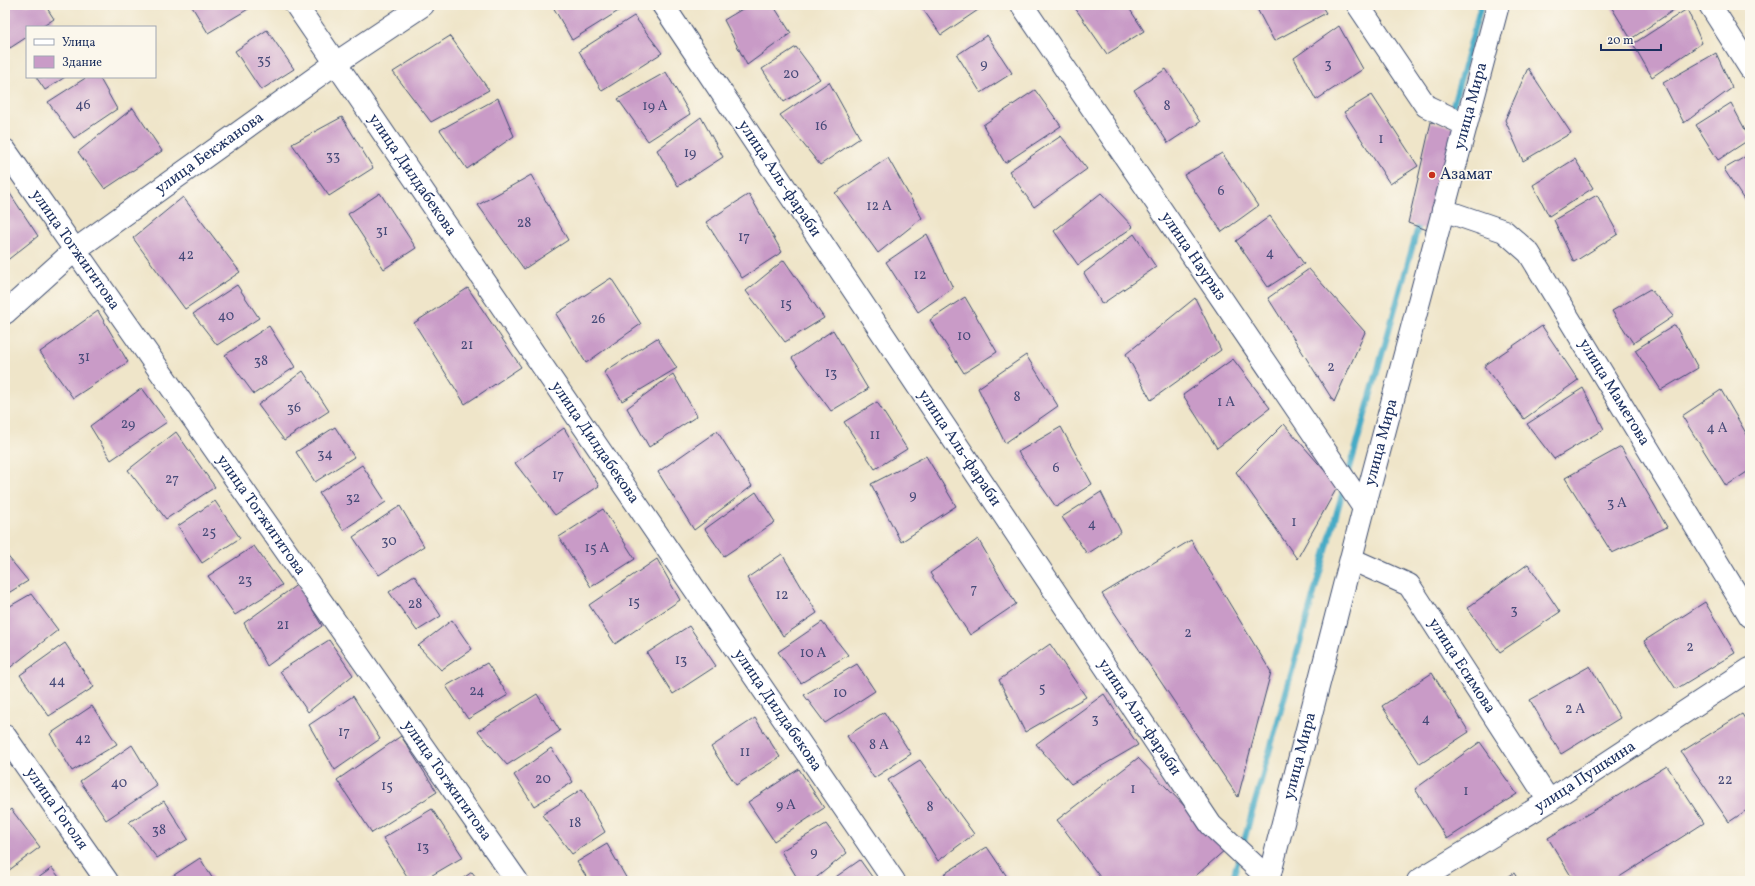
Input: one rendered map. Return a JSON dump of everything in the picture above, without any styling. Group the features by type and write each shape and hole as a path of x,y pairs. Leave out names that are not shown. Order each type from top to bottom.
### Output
{"street":[{"name":"улица Дилдабекова","path":"296,5 894,881"},
{"name":"улица Бекжанова","path":"5,313 75,250 336,63 423,5"},
{"name":"улица Аль-фараби","path":"663,5 1211,825 1268,880"},
{"name":"улица Наурыз","path":"1022,5 1364,508"},
{"path":"1358,5 1426,106 1466,125"},
{"name":"улица Мира","path":"1268,880 1350,560 1442,210 1498,5"},
{"path":"1710,5 1750,68"},
{"name":"улица Тогжигитова","path":"5,150 517,881"},
{"name":"улица Маметова","path":"1442,210 1504,231 1529,253 1750,616"},
{"name":"улица Есимова","path":"1350,560 1409,585 1549,801"},
{"name":"улица Пушкина","path":"1418,881 1549,801 1750,669"},
{"name":"улица Гоголя","path":"5,736 107,881"}],"building":[{"path":"5,5 45,5 54,19 44,26 26,26 26,38 10,48 5,40"},
{"path":"191,5 255,5 208,33"},
{"path":"552,5 628,5 572,40"},
{"path":"749,5 773,5 791,33 747,65 724,20"},
{"path":"920,5 979,5 981,8 941,35"},
{"path":"1073,5 1127,5 1144,31 1107,54"},
{"path":"1255,5 1321,5 1326,13 1274,41"},
{"path":"1610,5 1677,5 1678,7 1631,39"},
{"path":"1687,9 1702,43 1652,77 1633,44"},
{"path":"634,16 662,53 602,91 579,51"},
{"path":"1339,26 1363,69 1316,100 1294,58"},
{"path":"267,30 294,69 261,90 235,51"},
{"path":"987,35 1012,73 981,93 957,55"},
{"path":"450,36 489,90 431,122 393,72"},
{"path":"796,47 820,79 784,102 762,69"},
{"path":"1716,53 1732,88 1684,123 1663,83"},
{"path":"1528,68 1571,133 1523,161 1505,120"},
{"path":"1166,69 1200,122 1168,143 1134,90"},
{"path":"666,72 690,114 648,141 618,99"},
{"path":"37,78 63,78 45,90"},
{"path":"85,78 100,78 117,109 74,138 48,102"},
{"path":"829,82 860,138 820,165 780,115"},
{"path":"1035,90 1061,126 1005,163 983,125"},
{"path":"1372,95 1418,166 1390,184 1344,112"},
{"path":"498,98 514,136 467,169 440,130"},
{"path":"1731,103 1750,139 1718,160 1696,125"},
{"path":"133,108 162,151 105,189 78,152"},
{"path":"342,117 373,168 329,196 292,144"},
{"path":"701,117 723,157 678,186 657,150"},
{"name":"Азамат","path":"1431,122 1457,127 1430,231 1408,223"},
{"path":"1061,136 1087,169 1034,207 1009,171"},
{"path":"1222,153 1258,206 1222,232 1184,175"},
{"path":"1750,154 1750,205 1748,206 1724,169"},
{"path":"888,158 922,218 878,253 835,193"},
{"path":"1575,159 1593,188 1549,216 1533,185"},
{"path":"531,175 568,240 524,269 478,205"},
{"path":"7,189 38,236 5,262 5,191"},
{"path":"380,193 416,248 384,269 348,214"},
{"path":"1101,193 1133,227 1078,265 1054,231"},
{"path":"749,194 782,252 742,278 706,222"},
{"path":"1597,195 1618,234 1574,262 1554,220"},
{"path":"183,197 240,272 185,309 133,238"},
{"path":"1270,216 1304,264 1268,287 1236,241"},
{"path":"927,234 953,288 918,312 886,262"},
{"path":"1134,234 1156,267 1102,304 1084,273"},
{"path":"784,260 824,318 785,342 746,291"},
{"path":"1309,269 1365,332 1334,402 1268,298"},
{"path":"611,278 641,324 586,363 556,314"},
{"path":"237,285 259,318 217,345 193,314"},
{"path":"468,288 521,367 465,404 414,323"},
{"path":"1650,289 1674,316 1633,343 1612,311"},
{"path":"965,297 997,352 964,373 930,320"},
{"path":"1195,298 1221,350 1151,400 1126,354"},
{"path":"98,311 128,362 73,398 40,352"},
{"path":"1675,325 1698,368 1661,390 1635,350"},
{"path":"269,326 295,367 254,394 225,355"},
{"path":"1542,326 1578,380 1524,419 1484,366"},
{"path":"833,330 868,389 831,411 792,358"},
{"path":"657,338 677,368 622,401 604,372"},
{"path":"1026,355 1058,406 1005,443 978,388"},
{"path":"1233,359 1270,408 1217,448 1183,395"},
{"path":"303,371 329,411 284,440 258,405"},
{"path":"673,374 697,416 649,447 627,408"},
{"path":"142,388 167,422 111,460 90,426"},
{"path":"1583,388 1604,429 1554,459 1527,424"},
{"path":"1721,390 1750,440 1750,470 1726,486 1682,416"},
{"path":"877,402 907,449 875,469 844,422"},
{"path":"1284,424 1338,486 1297,559 1236,472"},
{"path":"335,427 354,457 315,482 296,452"},
{"path":"1061,427 1092,484 1056,507 1018,452"},
{"path":"564,428 599,486 555,515 515,463"},
{"path":"717,431 752,486 694,530 658,472"},
{"path":"176,432 215,487 166,519 128,470"},
{"path":"1621,447 1667,527 1612,553 1565,478"},
{"path":"926,456 956,506 901,542 871,484"},
{"path":"362,465 386,502 343,530 319,493"},
{"path":"756,492 775,522 724,556 705,529"},
{"path":"1101,492 1121,532 1087,554 1062,517"},
{"path":"215,501 240,538 202,563 178,526"},
{"path":"400,506 424,546 379,575 353,537"},
{"path":"603,509 635,559 591,587 559,537"},
{"path":"978,539 1016,604 970,635 930,573"},
{"path":"1191,540 1271,672 1238,797 1102,594"},
{"path":"254,546 282,585 235,615 208,576"},
{"path":"5,553 28,581 5,595"},
{"path":"782,554 817,613 783,636 747,578"},
{"path":"657,559 680,600 615,644 589,605"},
{"path":"1528,564 1560,612 1500,652 1467,608"},
{"path":"414,575 441,616 417,631 389,592"},
{"path":"298,584 322,626 267,666 244,623"},
{"path":"31,594 58,630 7,670 5,667 5,609"},
{"path":"1705,602 1735,653 1676,689 1644,641"},
{"path":"452,620 472,649 441,670 418,646"},
{"path":"822,622 848,655 801,683 778,652"},
{"path":"689,626 716,666 673,694 647,653"},
{"path":"329,640 353,675 308,712 280,671"},
{"path":"65,643 94,687 49,716 20,675"},
{"path":"1050,644 1086,697 1025,732 999,680"},
{"path":"487,663 508,695 468,719 446,686"},
{"path":"857,664 875,691 825,723 804,695"},
{"path":"1590,666 1620,718 1561,754 1530,700"},
{"path":"1432,673 1469,732 1420,764 1382,706"},
{"path":"537,694 560,731 507,765 478,731"},
{"path":"1104,694 1138,745 1071,784 1036,744"},
{"path":"353,696 380,739 335,770 309,725"},
{"path":"92,706 117,744 72,771 50,734"},
{"path":"884,712 911,754 874,778 847,736"},
{"path":"1742,714 1750,727 1750,808 1729,822 1681,752"},
{"path":"755,718 780,757 736,785 711,747"},
{"path":"401,736 437,792 372,833 337,780"},
{"path":"1480,742 1517,794 1447,839 1415,789"},
{"path":"132,745 157,786 106,820 80,781"},
{"path":"551,748 573,782 534,806 514,775"},
{"path":"1138,758 1226,849 1190,881 1103,881 1057,820"},
{"path":"920,760 974,834 938,861 888,780"},
{"path":"1667,766 1704,823 1613,881 1574,881 1548,838"},
{"path":"799,769 824,808 774,841 748,802"},
{"path":"582,789 605,832 572,854 542,815"},
{"path":"164,801 188,839 157,858 129,822"},
{"path":"11,809 40,847 8,871 5,866 5,814"},
{"path":"432,809 463,857 422,881 410,881 383,838"},
{"path":"826,824 847,853 812,881 799,881 781,851"},
{"path":"607,844 628,881 589,881 577,862"},
{"path":"987,847 1010,881 949,881 944,874"},
{"path":"200,858 214,881 165,881"},
{"path":"860,860 875,881 830,881"},
{"path":"52,868 62,881 34,881"},
{"path":"472,872 479,881 459,881"},
{"path":"1514,873 1519,881 1501,881"}],"waterway":[{"path":"1451,113 1481,5"},
{"path":"1348,475 1420,220"},
{"path":"1242,848 1344,487"},
{"path":"1232,881 1239,857"}],"place":[{"name":"Азамат","path":"1432,175"}]}
